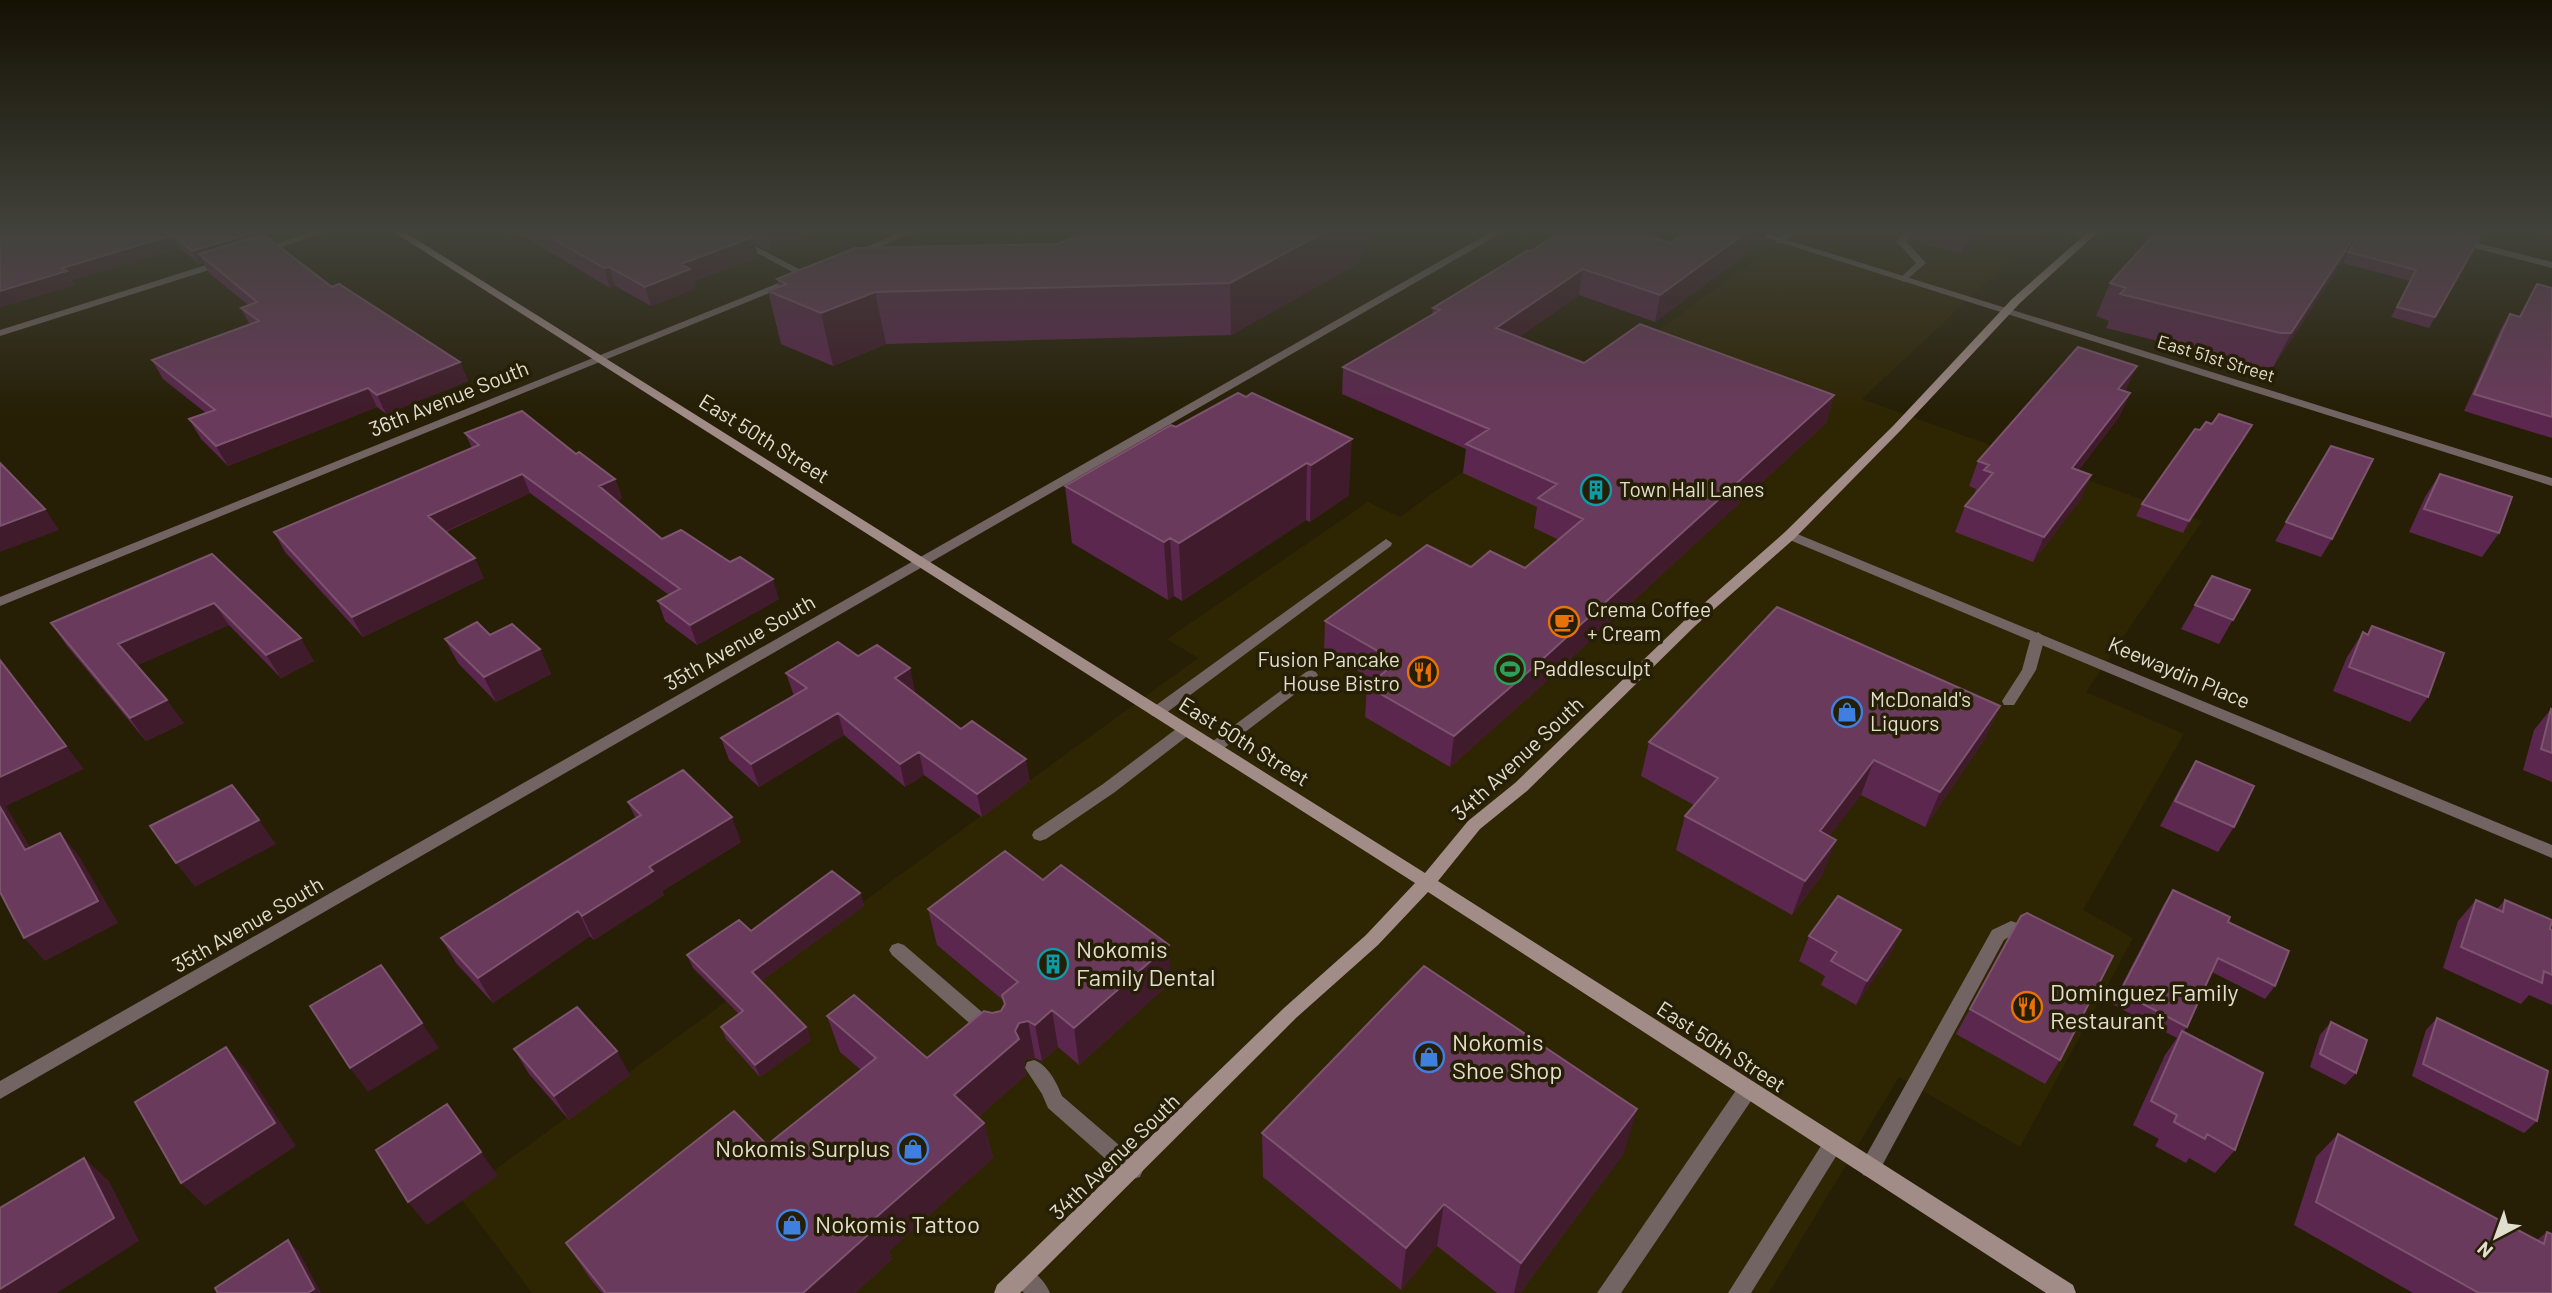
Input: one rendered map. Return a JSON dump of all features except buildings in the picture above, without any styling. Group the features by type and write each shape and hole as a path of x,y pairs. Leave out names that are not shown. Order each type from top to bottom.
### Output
{"street":[{"path":"0,334 134,291"},
{"name":"East 50th Street","path":"490,291 1214,748 2065,1293"},
{"name":"36th Avenue South","path":"0,602 765,291"},
{"name":"35th Avenue South","path":"0,1091 1398,291"},
{"name":"East 51st Street","path":"1942,291 2552,482"},
{"name":"34th Avenue South","path":"1005,1293 1290,1013 1372,940 1426,883 1474,825 1521,787 1690,623 1790,535 2029,291"},
{"name":"Keewaydin Place","path":"1790,535 2552,852"},
{"path":"1157,712 1386,543"},
{"path":"2009,701 2029,670 2038,637"},
{"path":"1214,748 1311,675"},
{"path":"1040,835 1109,788 1185,730"},
{"path":"1870,1168 1998,935 2011,928 2052,943"},
{"path":"898,950 1001,1040"},
{"path":"1034,1068 1050,1088 1055,1102 1133,1170"},
{"path":"1608,1293 1748,1089"},
{"path":"1738,1293 1833,1144"},
{"path":"1022,1276 1039,1293"}],"shaded area":[{"path":"1712,291 1977,291 1862,399 2202,521 2086,692 2184,734 2083,910 2133,938 2020,1147 1899,1077 1769,1293 532,1293 459,1196 1198,658 1167,639 1368,502 1400,517"}],"place":[{"name":"Town Hall Lanes","path":"1596,490"},
{"name":"Crema Coffee + Cream","path":"1564,622"},
{"name":"Paddlesculpt","path":"1510,669"},
{"name":"Fusion Pancake House Bistro","path":"1423,672"},
{"name":"McDonald's Liquors","path":"1847,712"},
{"name":"Nokomis Family Dental","path":"1053,964"},
{"name":"Dominguez Family Restaurant","path":"2027,1007"},
{"name":"Nokomis Shoe Shop","path":"1429,1057"},
{"name":"Nokomis Surplus","path":"913,1149"},
{"name":"Nokomis Tattoo","path":"792,1225"}]}
